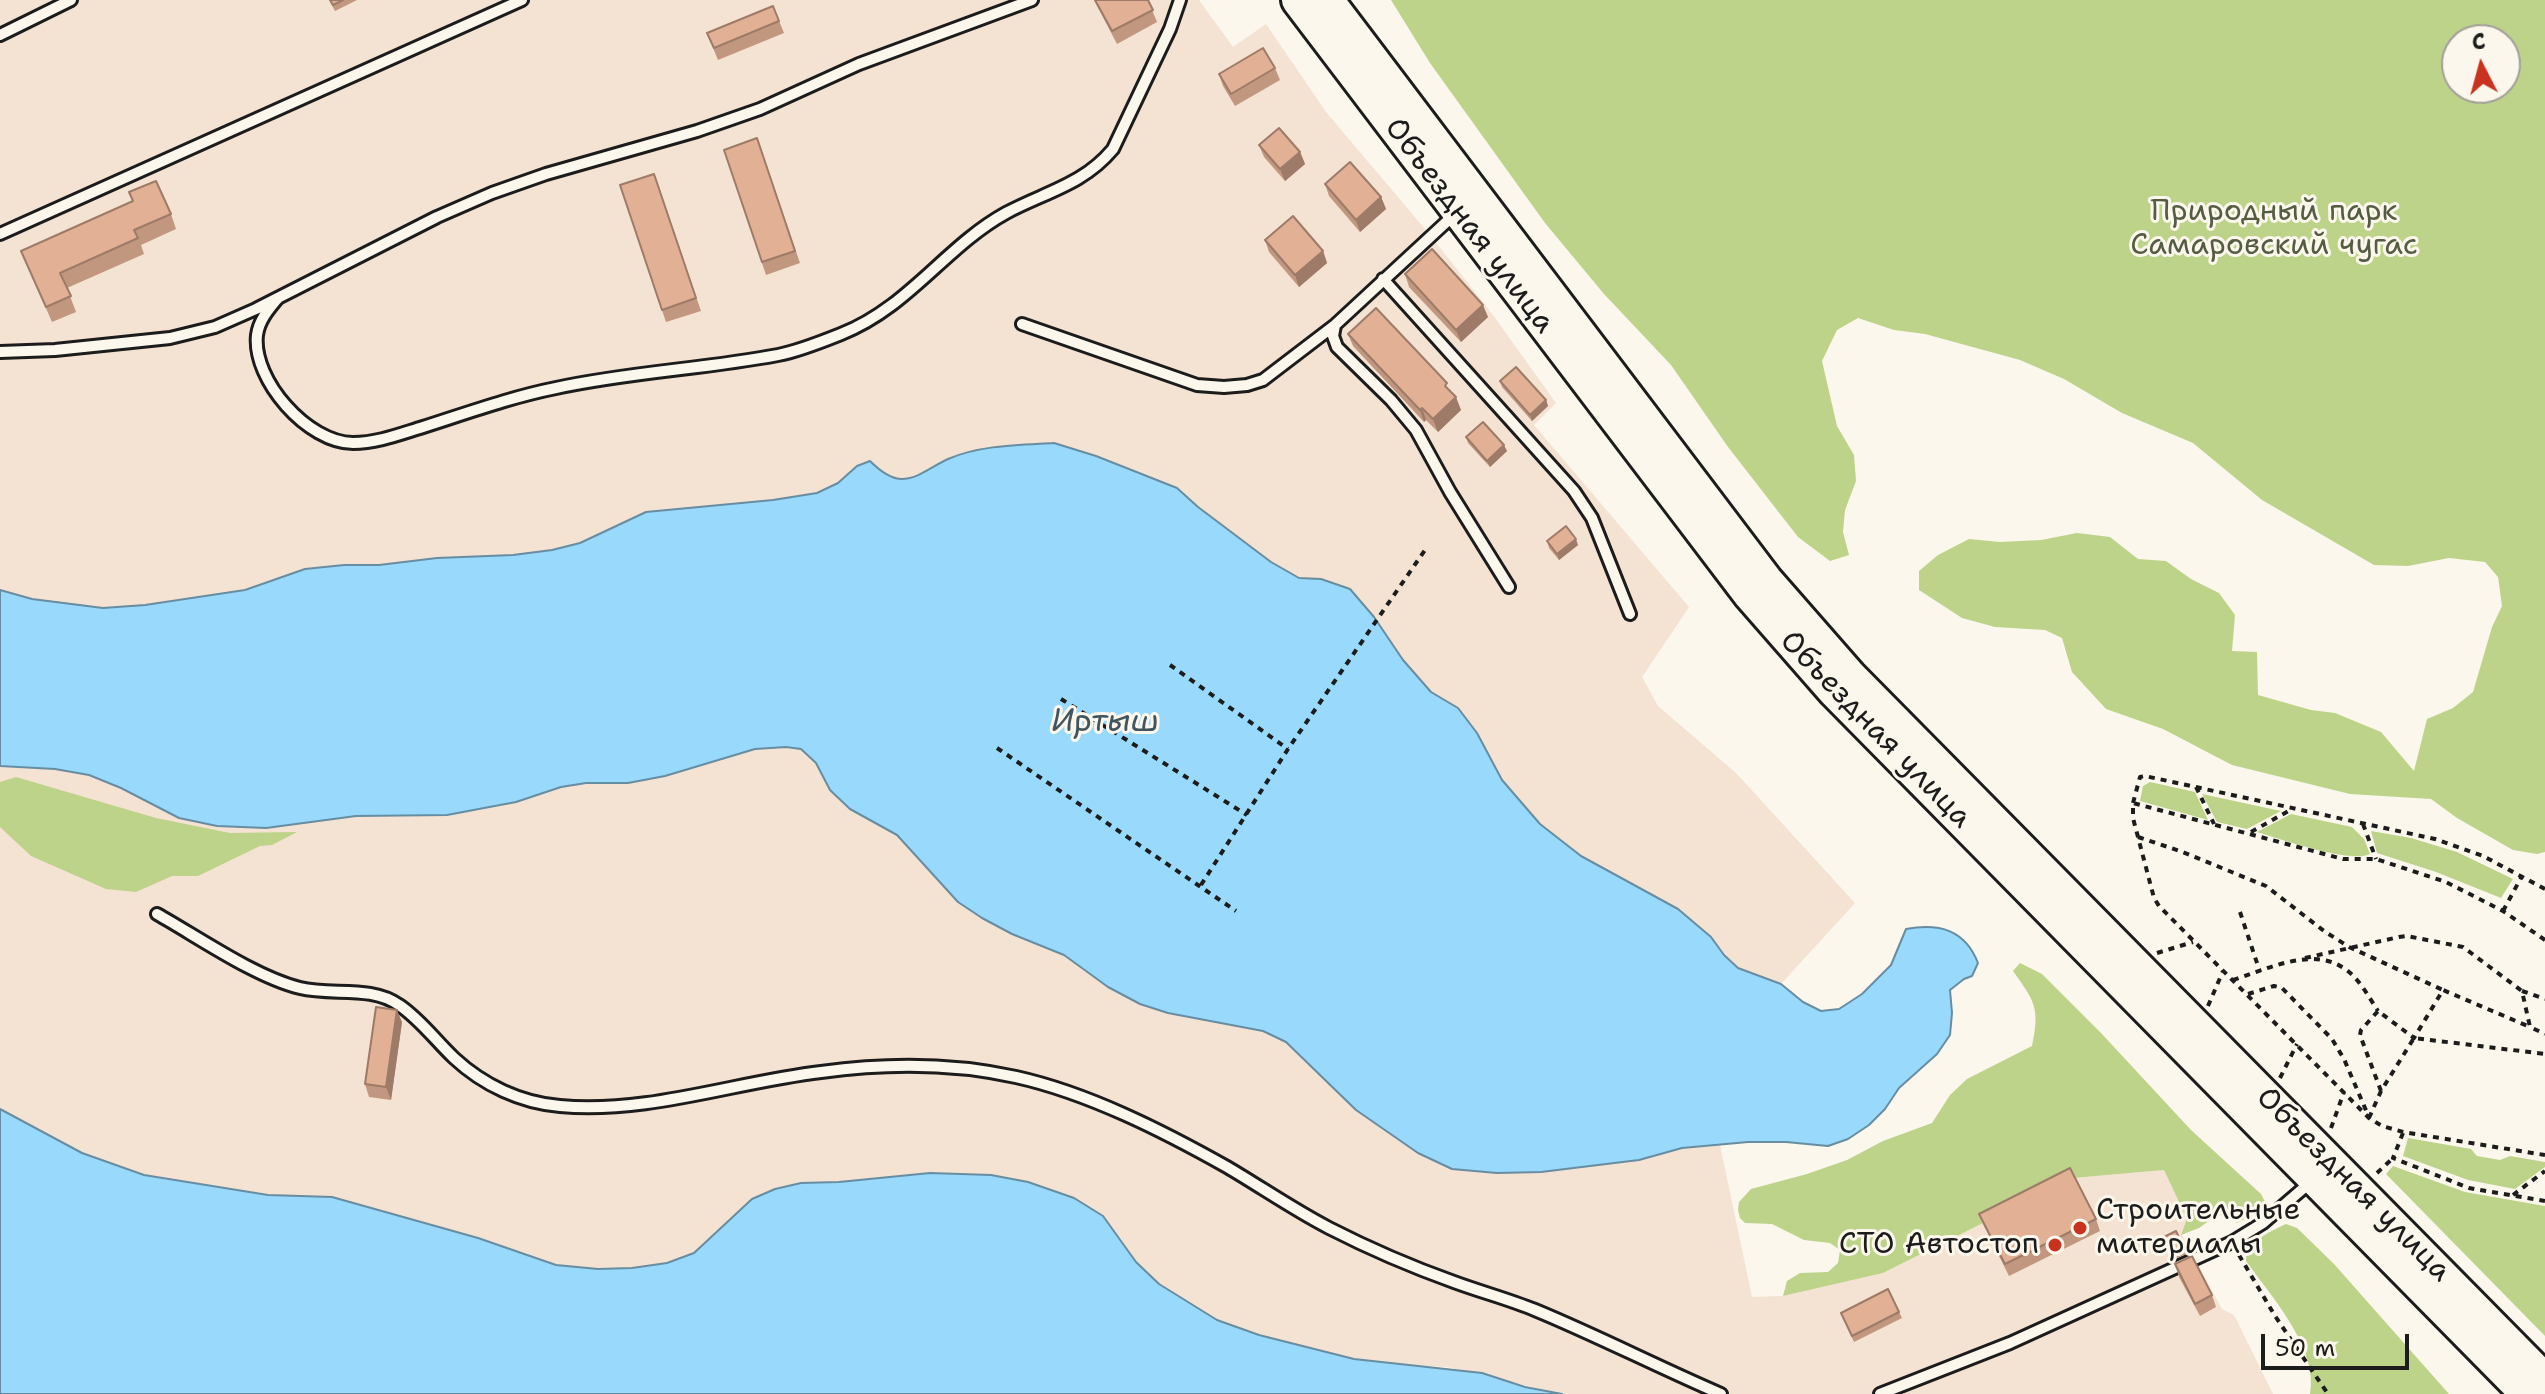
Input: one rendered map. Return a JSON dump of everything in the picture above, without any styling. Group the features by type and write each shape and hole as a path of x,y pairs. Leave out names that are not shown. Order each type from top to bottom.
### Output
{"main road":[{"name":"Объездная улица","path":"1298,0 1467,205 1766,580 1850,676 2545,1380"},
{"name":"Объездная улица","path":"1327,0 1467,205 1665,484 1790,642 1834,691 2527,1394"}],"lane":[{"path":"0,35 71,0"},
{"path":"0,234 522,0"},
{"path":"0,352 55,350 170,338 215,327 492,193 760,109 859,64 1032,0"},
{"path":"278,298 263,317 257,334 264,369 275,391 309,427 326,437 348,443 388,438 557,387 780,355 844,333 884,311 983,228 1006,213 1086,175 1101,164 1113,149 1170,29 1180,0"},
{"path":"1022,324 1197,385 1247,385 1263,380 1335,325 1467,205"},
{"path":"1383,279 1574,491 1592,518 1630,614"},
{"path":"1335,325 1333,336 1337,347 1391,400 1416,430 1509,587"},
{"path":"157,914 266,976 299,988 329,993 371,994 397,1003 458,1062 491,1085 529,1102 563,1107 607,1106 672,1099 820,1072 888,1066 975,1070 1018,1077 1061,1090 1110,1107 1221,1164 1326,1226 1385,1255 1530,1308 1721,1394"},
{"path":"1880,1394 2010,1343 2232,1242 2263,1223 2315,1179"}],"path":[{"path":"1201,885 1288,749 1425,550"},
{"path":"1170,665 1288,749"},
{"path":"1061,699 1247,815"},
{"path":"997,748 1236,911"},
{"path":"2545,889 2458,846 2145,776 2137,782 2133,803 2138,837 2154,898 2159,906 2369,1118 2382,1126 2403,1132 2545,1155"},
{"path":"2196,787 2214,824"},
{"path":"2133,803 2343,859 2376,859 2446,882 2503,911 2545,940"},
{"path":"2249,833 2294,808"},
{"path":"2363,824 2376,859"},
{"path":"2138,837 2266,886 2349,947 2545,1034"},
{"path":"2503,911 2522,876"},
{"path":"2240,912 2260,972"},
{"path":"2233,980 2305,958 2407,936 2463,947 2522,991 2545,999"},
{"path":"2165,964 2154,953 2193,942"},
{"path":"2305,958 2342,966 2354,977 2378,1011 2414,1038 2545,1054"},
{"path":"2207,1007 2223,971"},
{"path":"2247,994 2274,986 2282,988 2332,1039 2369,1118"},
{"path":"2369,1118 2381,1091 2443,990"},
{"path":"2522,991 2530,1027"},
{"path":"2378,1011 2360,1035 2381,1091"},
{"path":"2269,1070 2279,1080 2297,1044"},
{"path":"2320,1121 2330,1132 2344,1092"},
{"path":"2374,1176 2393,1158 2403,1132"},
{"path":"2393,1158 2469,1188 2545,1201"},
{"path":"2513,1195 2545,1171"},
{"path":"2232,1242 2275,1316 2328,1394"}],"shaded area":[{"path":"0,0 1199,0 1233,47 1266,24 1326,112 1430,235 1556,403 1534,425 1689,607 1642,677 1658,706 1736,773 1855,903 1781,984 1738,968 1711,937 1636,885 1581,856 1540,824 1502,780 1477,733 1458,708 1431,692 1350,589 1321,579 1299,578 1271,562 1177,488 1096,456 1015,445 949,458 927,471 903,479 857,466 838,483 817,493 698,507 612,527 580,543 552,550 305,569 245,590 145,605 103,608 32,599 0,590"},
{"path":"755,749 801,749 816,763 830,790 897,835 958,902 982,918 1065,955 1083,970 1140,1004 1168,1013 1263,1031 1286,1042 1304,1061 1418,1153 1452,1169 1497,1173 1541,1172 1639,1160 1682,1148 1720,1145 1752,1297 1783,1296 1883,1273 2073,1178 2164,1170 2187,1219 2182,1235 2222,1309 2234,1315 2273,1394 1562,1394 1447,1367 1354,1359 1259,1335 1217,1320 1159,1284 1136,1262 1120,1237 991,1175 930,1173 801,1183 729,1220 694,1253 667,1263 598,1269 556,1265 478,1238 332,1197 268,1195 144,1175 83,1153 0,1109 0,766 55,769 89,775 179,818 266,828 356,816 447,815 484,809 561,787 586,783 628,783 665,776"}],"green space":[{"name":"Природный парк Самаровский чугас","path":"1391,0 2545,0 2545,852 2537,854 2513,850 2457,818 2431,799 2350,794 2232,765 2163,729 2106,709 2072,672 2062,638 2045,630 1995,627 1962,618 1919,590 1919,571 1938,555 1969,539 2000,542 2041,540 2077,533 2110,537 2138,559 2166,561 2191,579 2219,593 2235,615 2232,651 2257,652 2258,695 2311,710 2335,713 2381,732 2414,771 2427,719 2453,708 2473,692 2492,627 2502,606 2498,577 2485,562 2449,558 2408,566 2374,565 2262,500 2193,443 2122,413 2064,379 2020,360 1925,334 1894,330 1858,318 1837,330 1822,361 1837,426 1854,455 1856,481 1845,510 1843,532 1849,555 1830,561 1798,537 1728,447 1671,365 1604,294 1545,223 1430,63"},
{"path":"16,777 156,818 230,833 297,832 198,876 172,876 136,892 106,889 31,856 0,827 0,782"},
{"path":"2150,782 2195,792 2208,820 2140,801 2143,786"},
{"path":"2202,794 2281,811 2247,829 2217,822"},
{"path":"2291,814 2352,827 2364,839 2370,854 2347,856 2257,832"},
{"path":"2371,831 2411,838 2457,852 2513,879 2501,898 2377,853"},
{"path":"2020,963 2042,974 2191,1130 2261,1194 2266,1204 2262,1210 2237,1223 2230,1216 2217,1215 2199,1228 2181,1235 2187,1219 2164,1170 2073,1178 1883,1273 1783,1296 1787,1281 1800,1273 1828,1272 1838,1263 1840,1250 1830,1243 1804,1240 1772,1224 1745,1223 1740,1218 1739,1202 1751,1189 1847,1160 1883,1141 1932,1123 1950,1095 1967,1079 2032,1046 2036,1023 2034,1006 2013,971"},
{"path":"2408,1138 2471,1149 2477,1156 2500,1160 2510,1156 2545,1162 2545,1167 2515,1189 2468,1180 2403,1156"},
{"path":"2393,1166 2465,1192 2545,1206 2545,1336 2386,1174"},
{"path":"2286,1224 2297,1228 2334,1264 2449,1394 2310,1394 2311,1377 2300,1341 2280,1307 2246,1261 2255,1243"}],"water":[{"name":"Иртыш","path":"1054,443 1177,488 1271,562 1299,578 1321,579 1350,589 1431,692 1458,708 1477,733 1502,780 1540,824 1581,856 1678,909 1711,937 1738,968 1781,984 1803,1002 1821,1011 1839,1009 1862,994 1891,965 1906,929 1940,928 1958,936 1973,952 1978,963 1972,976 1950,990 1950,1035 1937,1054 1899,1088 1869,1125 1848,1139 1828,1146 1748,1142 1682,1148 1639,1160 1541,1172 1497,1173 1452,1169 1418,1153 1356,1110 1286,1042 1263,1031 1168,1013 1140,1004 1108,987 1064,955 982,918 958,902 897,835 850,809 830,790 816,763 801,749 755,749 665,776 628,783 586,783 561,787 516,802 447,815 356,816 266,828 217,826 179,818 89,775 55,769 0,766 0,590 32,599 103,608 145,605 245,590 305,569 552,550 580,543 646,512 817,493 838,483 857,466 870,461 880,470 902,479 914,477 960,454 1000,446"},
{"path":"0,1109 82,1153 144,1175 268,1195 332,1197 478,1238 556,1265 598,1269 667,1263 694,1253 752,1199 775,1189 801,1183 930,1173 991,1175 1028,1182 1074,1198 1103,1216 1136,1262 1159,1284 1217,1320 1259,1335 1354,1359 1482,1373 1525,1387 1562,1394 0,1394"}],"building":[{"path":"1095,0 1148,0 1153,10 1112,31"},
{"path":"773,6 779,21 714,48 707,33"},
{"path":"1263,48 1275,68 1231,94 1219,74"},
{"path":"1279,128 1300,152 1280,169 1259,145"},
{"path":"757,138 795,251 762,262 724,150"},
{"path":"1350,162 1381,197 1356,220 1325,184"},
{"path":"654,174 696,298 662,310 620,185"},
{"path":"156,181 171,214 134,230 138,238 60,273 71,296 46,307 21,251 133,201 129,192"},
{"path":"1293,216 1323,251 1295,275 1265,240"},
{"path":"1432,249 1483,305 1456,330 1405,274"},
{"path":"1376,308 1447,383 1445,386 1456,397 1433,419 1422,408 1420,410 1348,334"},
{"path":"1516,367 1546,400 1530,415 1500,381"},
{"path":"1483,422 1504,445 1487,461 1466,437"},
{"path":"1566,526 1576,539 1557,554 1547,541"},
{"path":"376,1007 397,1010 386,1087 365,1084"},
{"path":"2070,1168 2096,1219 2005,1264 1979,1214"},
{"path":"2176,1231 2184,1248 2170,1254 2162,1238"},
{"path":"2192,1256 2212,1295 2195,1304 2175,1264"},
{"path":"1888,1289 1899,1312 1852,1336 1841,1313"}],"place":[{"name":"Строительные материалы","path":"2080,1228"},
{"name":"СТО Автостоп","path":"2055,1245"}]}
